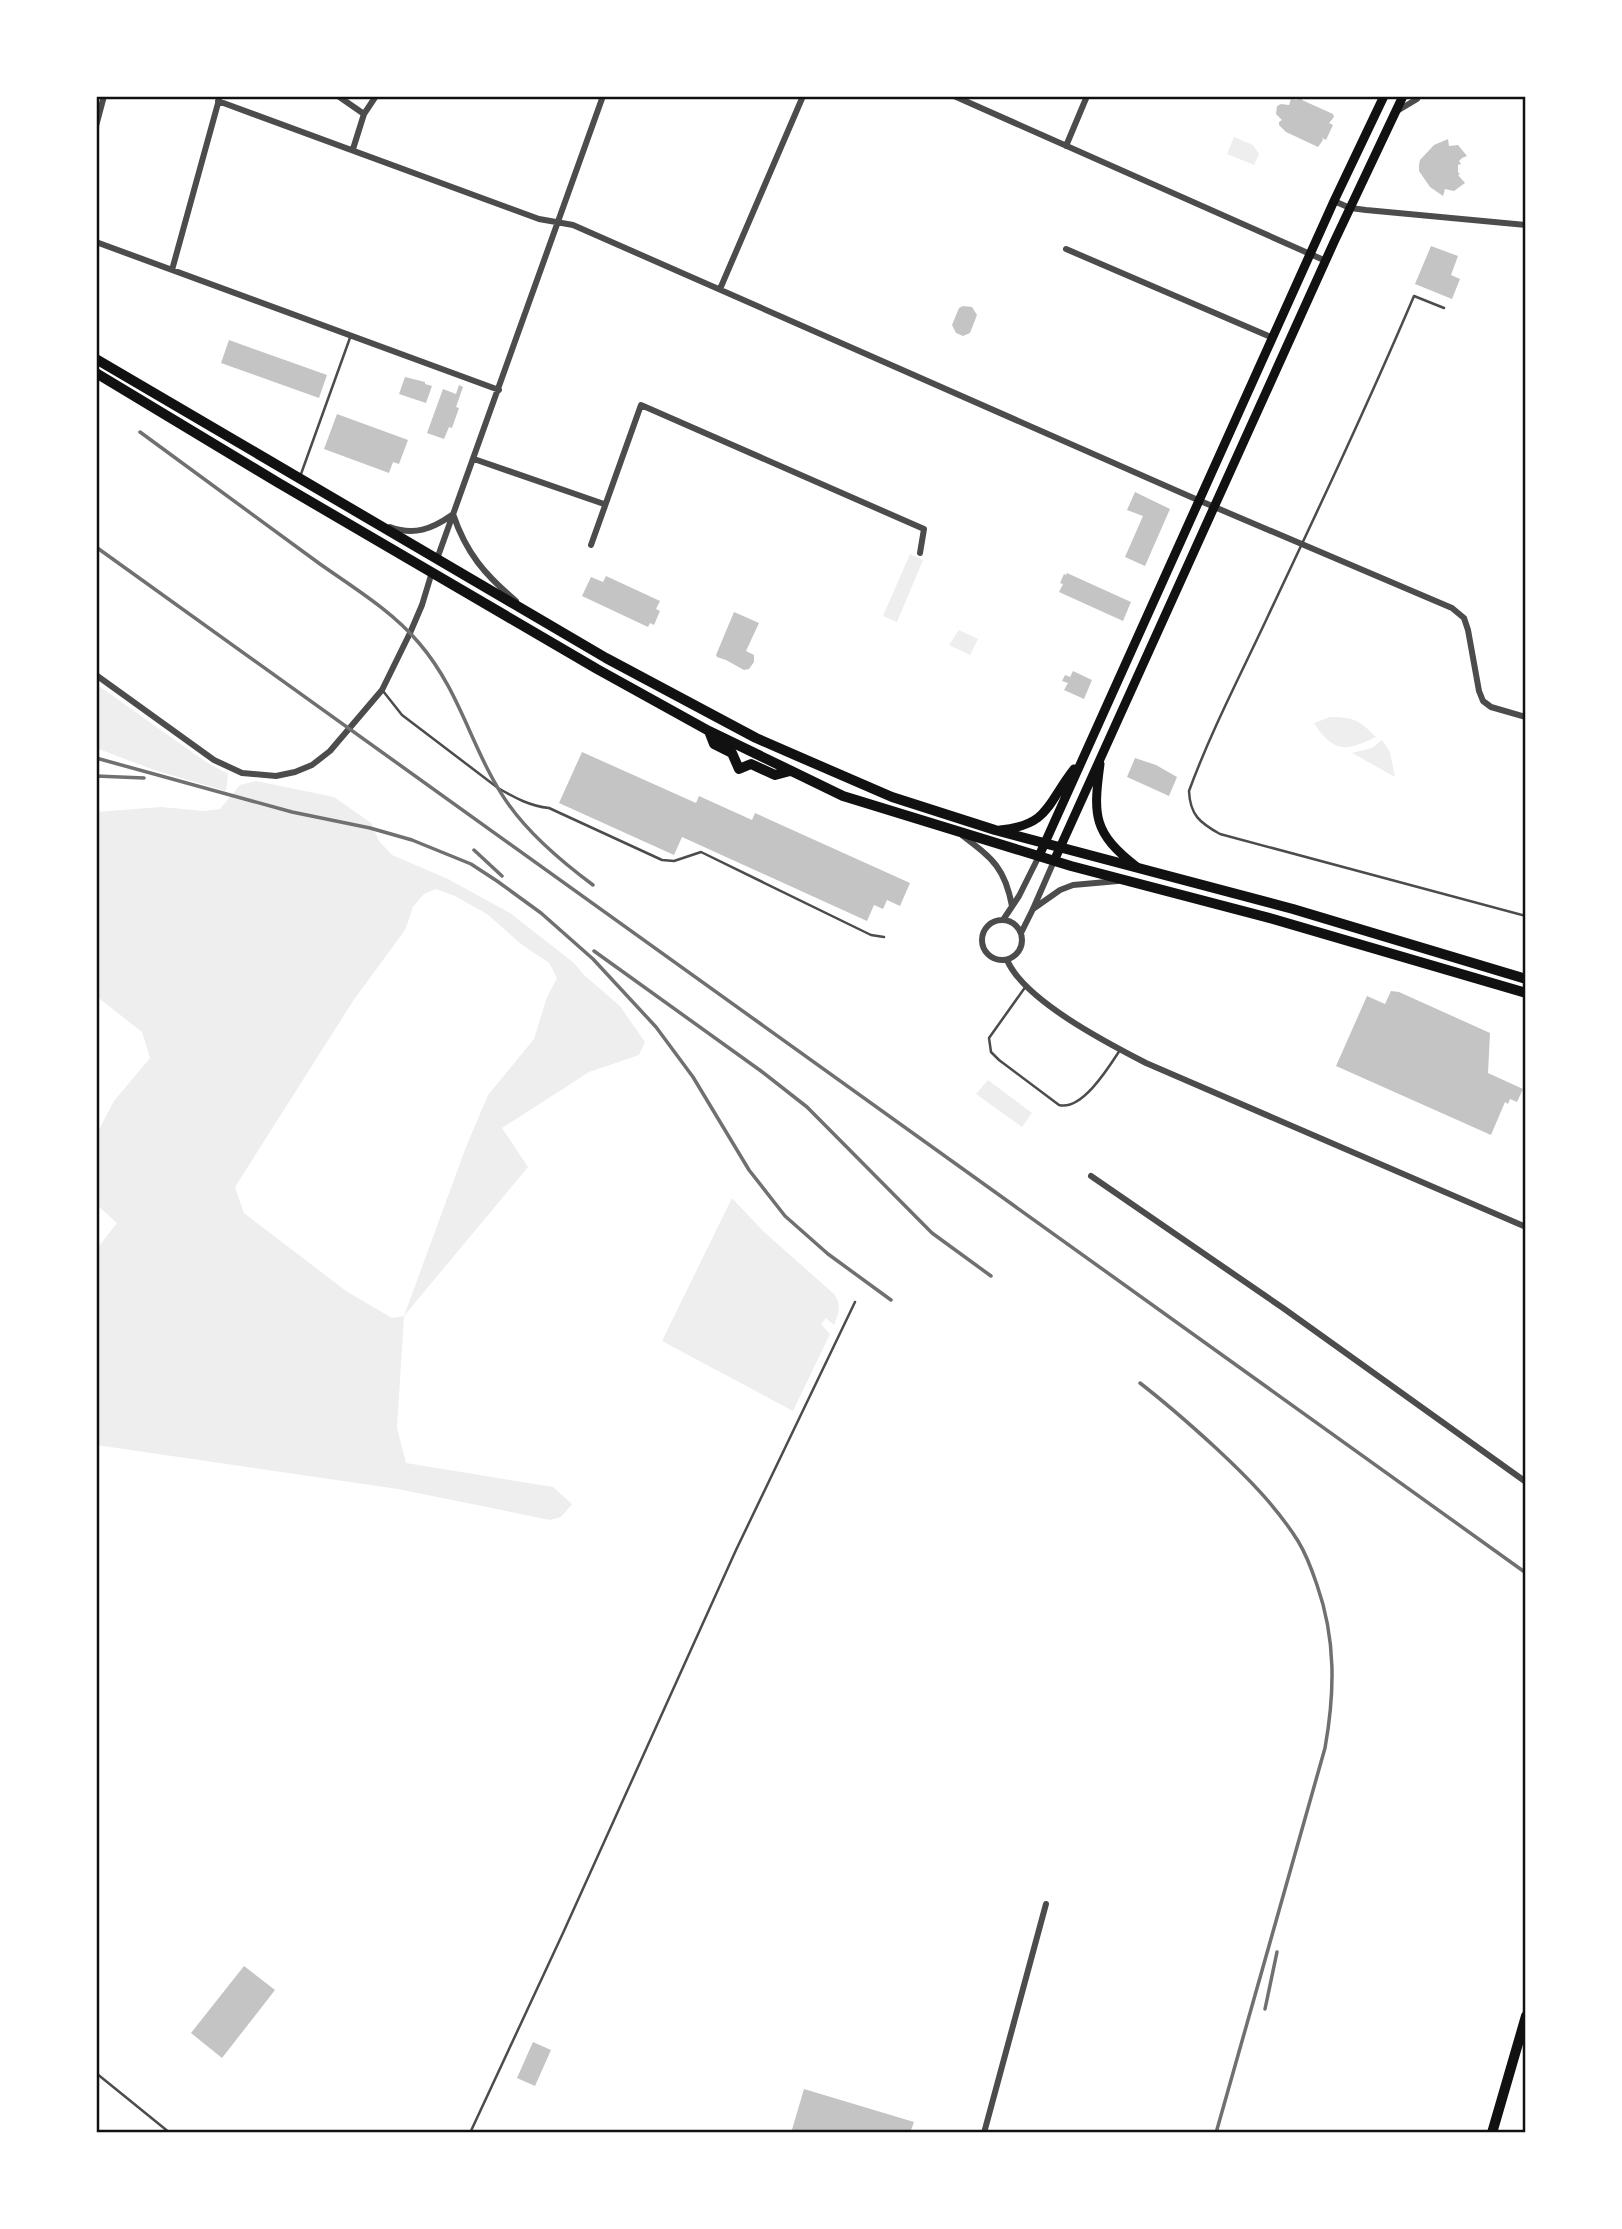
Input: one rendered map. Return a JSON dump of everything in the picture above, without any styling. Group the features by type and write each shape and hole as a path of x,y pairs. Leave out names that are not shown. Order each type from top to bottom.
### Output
{"main road":[{"path":"1039,856 1384,96"},
{"path":"1054,861 1403,96"},
{"path":"96,359 606,658 756,738 892,797 995,830 1293,909 1526,979"},
{"path":"96,373 597,669 709,731 843,796 1054,861 1273,919 1526,993"},
{"path":"709,731 714,744 732,753 738,769 751,764 775,775 791,771"},
{"path":"1101,755 1096,804 1100,825 1115,850 1138,868"},
{"path":"995,830 1026,825 1043,814 1081,760"},
{"path":"1492,2133 1525,2020"}],"street":[{"path":"96,126 104,96"},
{"path":"338,96 364,114"},
{"path":"353,149 364,114 376,96"},
{"path":"437,559 603,96"},
{"path":"719,289 803,96"},
{"path":"954,96 1326,261"},
{"path":"1066,146 1087,96"},
{"path":"1395,112 1418,97"},
{"path":"172,270 219,99 538,219 573,225 1452,608 1464,618 1483,701 1491,708 1526,717"},
{"path":"1335,201 1350,208 1526,225"},
{"path":"96,242 499,390"},
{"path":"1066,249 1273,338"},
{"path":"1252,383 1268,390"},
{"path":"590,545 641,405 924,529 920,553"},
{"path":"474,459 604,504"},
{"path":"371,520 407,532 424,530 453,514"},
{"path":"453,514 477,564 490,579 534,616"},
{"path":"96,675 214,760 242,773 275,776 295,772 312,765 330,751 382,690 422,605 432,572"},
{"path":"959,833 1000,867 1008,883 1012,906"},
{"path":"1003,920 1039,856"},
{"path":"1021,933 1012,922 994,921 982,933 981,942 992,958 1007,960 1020,949 1021,933 1054,861"},
{"path":"1033,909 1060,890 1073,885 1128,881"},
{"path":"1007,960 1010,968 1024,984 1091,1034 1120,1050 1526,1227"},
{"path":"1091,1175 1526,1482"},
{"path":"984,2133 1046,1904"}],"lane":[{"path":"1444,308 1415,296 1367,408 1199,764 1189,791 1192,810 1202,824 1220,834 1526,916"},
{"path":"300,477 351,335"},
{"path":"432,572 437,559"},
{"path":"382,690 402,715 515,798 535,807 549,808 663,860 674,861 701,852 871,935 884,937"},
{"path":"1024,984 989,1038 991,1052 1059,1105 1065,1106 1089,1093 1120,1050"},
{"path":"470,2133 564,1933 736,1550 855,1302"},
{"path":"96,2073 170,2133"}],"shaded area":[{"path":"1234,137 1253,145 1259,154 1254,165 1227,154"},
{"path":"910,554 923,560 897,622 883,616"},
{"path":"959,630 978,639 970,655 949,645"},
{"path":"96,684 206,762 228,774 226,791 157,771 96,748"},
{"path":"1330,717 1356,721 1376,737 1348,747 1334,745 1314,723"},
{"path":"1382,740 1390,752 1395,777 1352,753 1372,748"},
{"path":"256,781 334,797 371,823 379,841 392,855 448,879 510,913 574,963 620,1006 645,1042 639,1055 589,1072 502,1128 528,1167 404,1316 397,1428 406,1463 553,1487 572,1504 561,1517 550,1520 398,1489 96,1445 96,1250 117,1223 96,1204 96,1135 114,1101 150,1058 142,1032 96,996 96,812 161,807 204,811 220,809 240,785","holes":["436,889 487,914 521,944 549,963 557,978 547,997 534,1039 488,1095 404,1316 392,1318 346,1291 244,1213 235,1187 353,1001 405,930 413,907 424,894"]},
{"path":"988,1080 1032,1113 1022,1127 976,1094"},
{"path":"732,1198 763,1231 834,1294 838,1302 834,1325 826,1318 821,1324 830,1334 793,1411 662,1341"}],"building":[{"path":"1299,97 1333,114 1334,117 1329,123 1333,125 1326,140 1322,138 1318,147 1286,132 1279,125 1282,120 1276,114 1277,106 1289,105 1291,99 1297,100"},
{"path":"1448,139 1449,146 1458,145 1467,156 1459,161 1461,164 1458,165 1458,175 1465,183 1454,191 1445,189 1443,196 1430,187 1419,171 1419,165 1420,160 1434,145"},
{"path":"1431,246 1458,256 1451,275 1460,279 1452,299 1415,284"},
{"path":"972,307 977,315 970,333 963,336 956,333 952,325 959,308"},
{"path":"229,340 327,375 319,398 221,363"},
{"path":"405,377 432,386 426,403 399,394"},
{"path":"459,385 463,387 452,428 449,427 444,439 427,433 443,389 456,394"},
{"path":"337,414 408,440 399,464 393,462 389,473 324,449"},
{"path":"1135,492 1170,509 1145,566 1125,557 1143,516 1127,510"},
{"path":"1067,573 1131,602 1123,621 1059,592 1063,584 1060,583"},
{"path":"606,576 660,601 656,609 660,611 654,625 650,623 648,627 582,596 591,577 603,582"},
{"path":"734,612 759,623 746,651 754,655 754,662 749,669 744,670 716,655"},
{"path":"1073,671 1092,680 1084,699 1064,690 1068,683 1062,681 1065,675 1070,677"},
{"path":"582,752 696,803 699,796 752,820 755,813 910,883 900,906 887,900 883,909 874,905 867,921 682,837 674,855 559,803"},
{"path":"1135,758 1156,765 1177,777 1169,796 1127,777"},
{"path":"1391,991 1399,992 1490,1033 1488,1073 1523,1089 1517,1102 1510,1099 1508,1104 1505,1102 1491,1135 1336,1066 1367,996 1385,1004"},
{"path":"244,1966 275,1990 222,2058 191,2033"},
{"path":"533,2042 551,2050 535,2086 517,2078"},
{"path":"804,2089 914,2122 910,2133 791,2133"}],"railway":[{"path":"140,432 372,600 408,631 434,662 446,682 485,765 509,805 548,848 593,885"},
{"path":"96,547 1526,1573"},
{"path":"96,758 292,812 370,828 412,840 471,864 497,881 541,913 593,959 656,1027 693,1077 749,1170 785,1216 828,1254 891,1300"},
{"path":"96,776 144,778"},
{"path":"474,850 502,876"},
{"path":"594,951 807,1107 932,1233 991,1276"},
{"path":"1140,1383 1239,1470 1289,1528 1304,1551 1315,1579 1331,1646 1331,1706 1325,1748 1216,2133"},
{"path":"1265,2009 1277,1952"}]}
